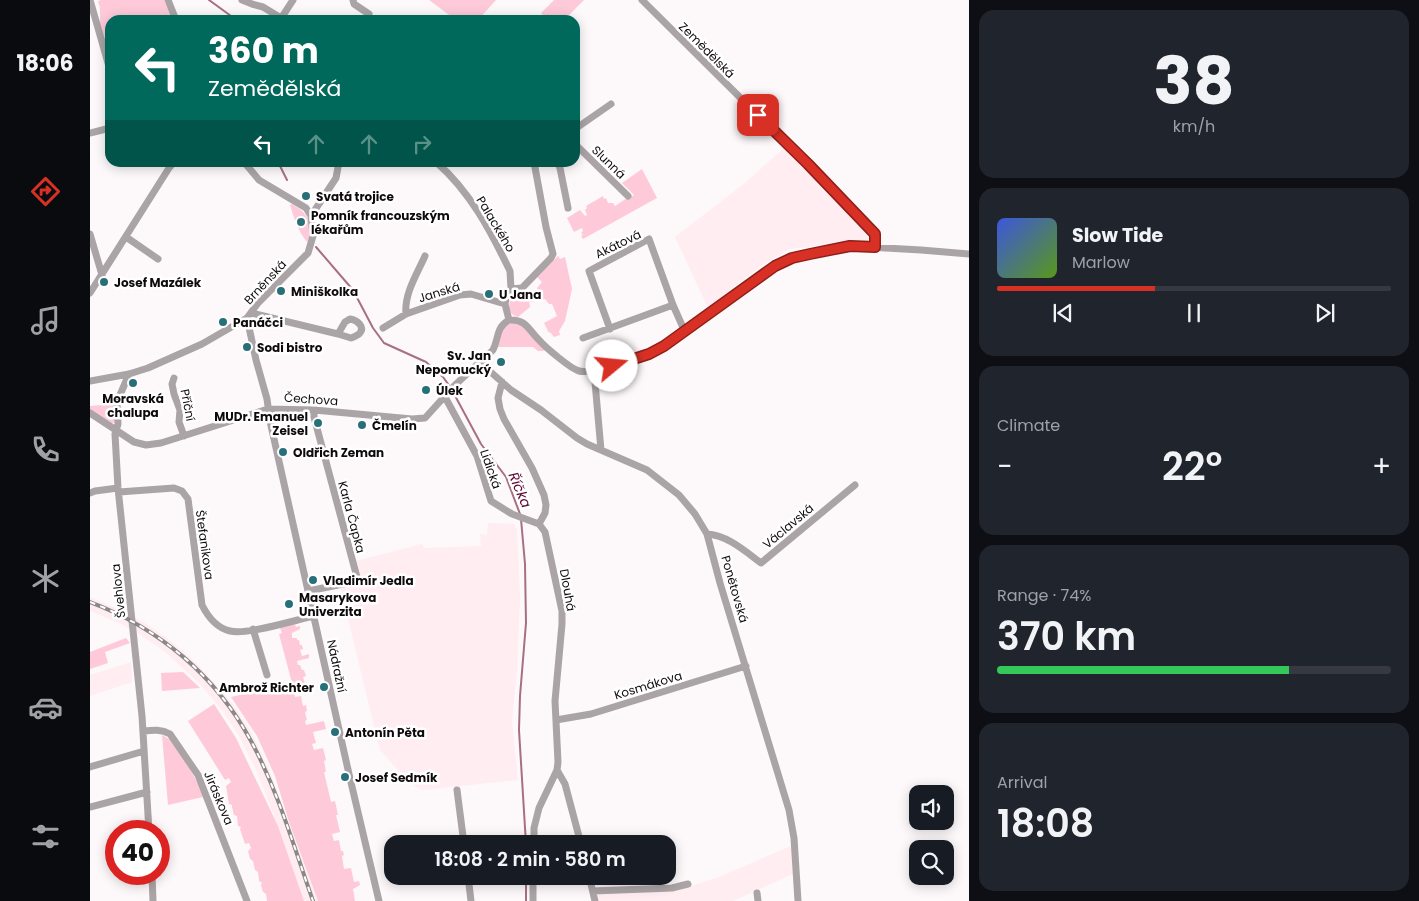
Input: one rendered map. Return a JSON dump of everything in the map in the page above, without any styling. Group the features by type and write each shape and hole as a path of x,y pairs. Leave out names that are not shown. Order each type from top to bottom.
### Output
{"street":[{"path":"90,0 105,52"},
{"path":"168,0 174,15"},
{"path":"242,0 263,6 275,15"},
{"path":"283,15 293,0"},
{"path":"353,0 354,4 369,14"},
{"name":"Zemědělská","path":"642,0 808,164 875,234 875,247"},
{"path":"580,126 611,104"},
{"path":"90,133 105,129"},
{"name":"Slunná","path":"580,149 628,196"},
{"path":"90,294 170,167"},
{"path":"248,167 259,180 306,208 311,216 336,178 338,167"},
{"name":"Palackého","path":"441,167 452,178 483,219 510,271 511,289"},
{"path":"508,320 505,304 511,289 522,288 553,254 535,167"},
{"path":"560,167 568,208"},
{"name":"Brněnská","path":"90,381 129,374 148,368 202,344 249,316 258,303 308,253 313,236 311,216"},
{"path":"90,234 102,275"},
{"path":"126,237 158,259"},
{"name":"Akátová","path":"610,329 589,271 649,239 673,306 685,332"},
{"path":"446,395 493,350 502,324 508,320 523,322 539,340 576,370 588,372 649,354 664,346 775,266 792,258 850,246 969,254"},
{"path":"406,314 405,308 408,292 425,256"},
{"name":"Janská","path":"383,328 406,314 460,295 471,294 505,304"},
{"path":"583,338 673,306"},
{"path":"249,316 338,334"},
{"name":"Nádražní","path":"249,316 308,591 379,901"},
{"path":"486,357 485,367 495,377"},
{"path":"466,376 481,371 495,377"},
{"path":"594,371 600,450"},
{"path":"116,429 118,424 117,402 129,374"},
{"name":"Ponětovská","path":"495,377 577,438 647,470 687,504 707,534 791,818 798,901"},
{"name":"Příční","path":"174,378 172,384 180,410 179,422 184,436"},
{"path":"502,382 498,398 500,409 532,468 544,495 545,513 539,524"},
{"name":"Čechova","path":"90,413 134,442 146,445 161,444 268,409 288,408 412,419 425,418 446,395"},
{"name":"Lidická","path":"446,395 477,456 491,501 512,514 539,524"},
{"name":"Karla Čapka","path":"308,591 358,581 314,417 314,410"},
{"name":"Švehlova","path":"116,429 119,490 136,652 148,820"},
{"name":"Václavská","path":"707,534 717,534 741,548 761,563 855,485"},
{"name":"Štefanikova","path":"119,490 174,488 182,491 188,498 202,605 206,614 216,624 230,631 244,631 314,616"},
{"path":"90,493 119,490"},
{"name":"Dlouhá","path":"539,524 545,532 562,611 556,701 558,770 565,784 579,835"},
{"path":"253,629 267,675"},
{"name":"Kosmákova","path":"556,720 591,714 746,666"},
{"name":"Jiráskova","path":"143,731 158,730 170,734 198,776 247,901"},
{"path":"90,767 144,751"},
{"path":"534,835 539,808 558,770"},
{"path":"457,790 463,835"},
{"path":"90,808 147,792"},
{"path":"593,892 672,888 688,884"},
{"path":"153,885 154,901"},
{"path":"469,885 471,901"},
{"path":"533,885 533,901"},
{"path":"592,885 595,901"}],"shaded area":[{"path":"164,0 171,15 105,15 105,42 100,25 98,1"},
{"path":"429,0 496,0 482,15 449,15"},
{"path":"554,0 584,0 569,15 543,15 541,13"},
{"path":"784,148 874,239 790,249 765,263 708,308 675,237 745,183"},
{"path":"642,169 657,198 583,239 581,236 583,235 581,233 583,231 582,228 574,232 567,218 580,210 585,216 587,215 586,206 603,196 608,203 613,203 615,206 631,197 634,195 622,183"},
{"path":"292,204 305,214 309,222 310,235 307,242 297,224 290,205"},
{"path":"558,256 560,259 565,257 572,289 565,321 559,331 560,335 554,337 549,333 544,323 557,316 552,304 549,304 545,299 530,301 540,296 537,288 542,282 537,277"},
{"path":"523,291 530,307 518,317 509,310 509,303 515,292"},
{"path":"510,323 520,324 545,349 538,351 533,347 498,347 503,329"},
{"path":"114,404 115,421 112,424 90,411 90,406"},
{"path":"488,523 514,524 517,530 520,596 517,670 512,720 518,780 422,790 410,783 380,750 339,582 358,579 352,562 422,544 424,548 481,546 480,534 487,535"},
{"path":"90,597 145,623 171,641 198,665 232,703 250,730 268,767 318,901 304,901 257,772 239,736 222,710 199,683 164,651 119,623 90,611"},
{"path":"295,624 296,627 300,626 300,629 292,633 292,638 297,638 300,645 302,645 303,649 300,650 302,656 309,654 309,658 297,661 298,665 304,670 306,676 303,677 306,687 294,689 295,697 301,696 303,706 306,705 306,725 324,721 326,729 313,732 316,743 312,744 314,750 323,748 326,760 324,761 326,772 324,772 331,802 335,801 340,832 332,834 334,841 339,840 341,851 343,851 344,869 351,868 354,882 359,881 360,885 353,889 355,901 318,901 289,822 275,776 257,736 231,697 292,683 279,634 282,633 280,628"},
{"path":"126,638 130,643 105,652 108,663 90,669 90,652"},
{"path":"131,662 132,682 90,696 90,675"},
{"path":"183,672 200,688 162,691 161,673"},
{"path":"214,704 236,738 278,826 304,901 267,901 262,883 259,881 258,872 255,870 253,861 250,859 248,851 251,848 249,843 245,844 241,827 238,826 237,816 234,815 232,805 229,804 226,786 231,782 229,778 225,780 188,721"},
{"path":"162,735 169,739 188,765 203,797 168,805"},
{"path":"791,846 793,874 733,901 599,901 597,887 606,885 644,885 650,891 676,891 719,877"}],"waterway":[{"name":"Říčka","path":"209,0 230,15"},
{"name":"Říčka","path":"280,167 287,180"},
{"name":"Říčka","path":"316,247 353,290 373,328 384,343 426,362 443,377 451,388"},
{"name":"Říčka","path":"453,392 481,444 506,477 520,514"},
{"name":"Říčka","path":"521,519 525,564 526,623 519,730 525,835"},
{"name":"Říčka","path":"526,885 526,901"}],"railway":[{"path":"90,602 115,613 162,640 203,675 237,717 261,760 285,820 313,901"}],"place":[{"name":"Svatá trojice","path":"306,196"},
{"name":"Pomník francouzským lékařům","path":"301,222"},
{"name":"Josef Mazálek","path":"104,282"},
{"name":"Miniškolka","path":"281,291"},
{"name":"U Jana","path":"489,294"},
{"name":"Panáčci","path":"223,322"},
{"name":"Sodi bistro","path":"247,347"},
{"name":"Sv. Jan Nepomucký","path":"501,362"},
{"name":"Moravská chalupa","path":"133,383"},
{"name":"Úlek","path":"426,390"},
{"name":"MUDr. Emanuel Zeisel","path":"318,423"},
{"name":"Čmelín","path":"362,425"},
{"name":"Oldřich Zeman","path":"283,452"},
{"name":"Vladimír Jedla","path":"313,580"},
{"name":"Masarykova Univerzita","path":"289,604"},
{"name":"Ambrož Richter","path":"324,687"},
{"name":"Antonín Pěta","path":"335,732"},
{"name":"Josef Sedmík","path":"345,777"}],"route":[{"path":"612,366 649,354 664,346 775,266 792,258 850,246 875,247 875,234 758,115"}]}
